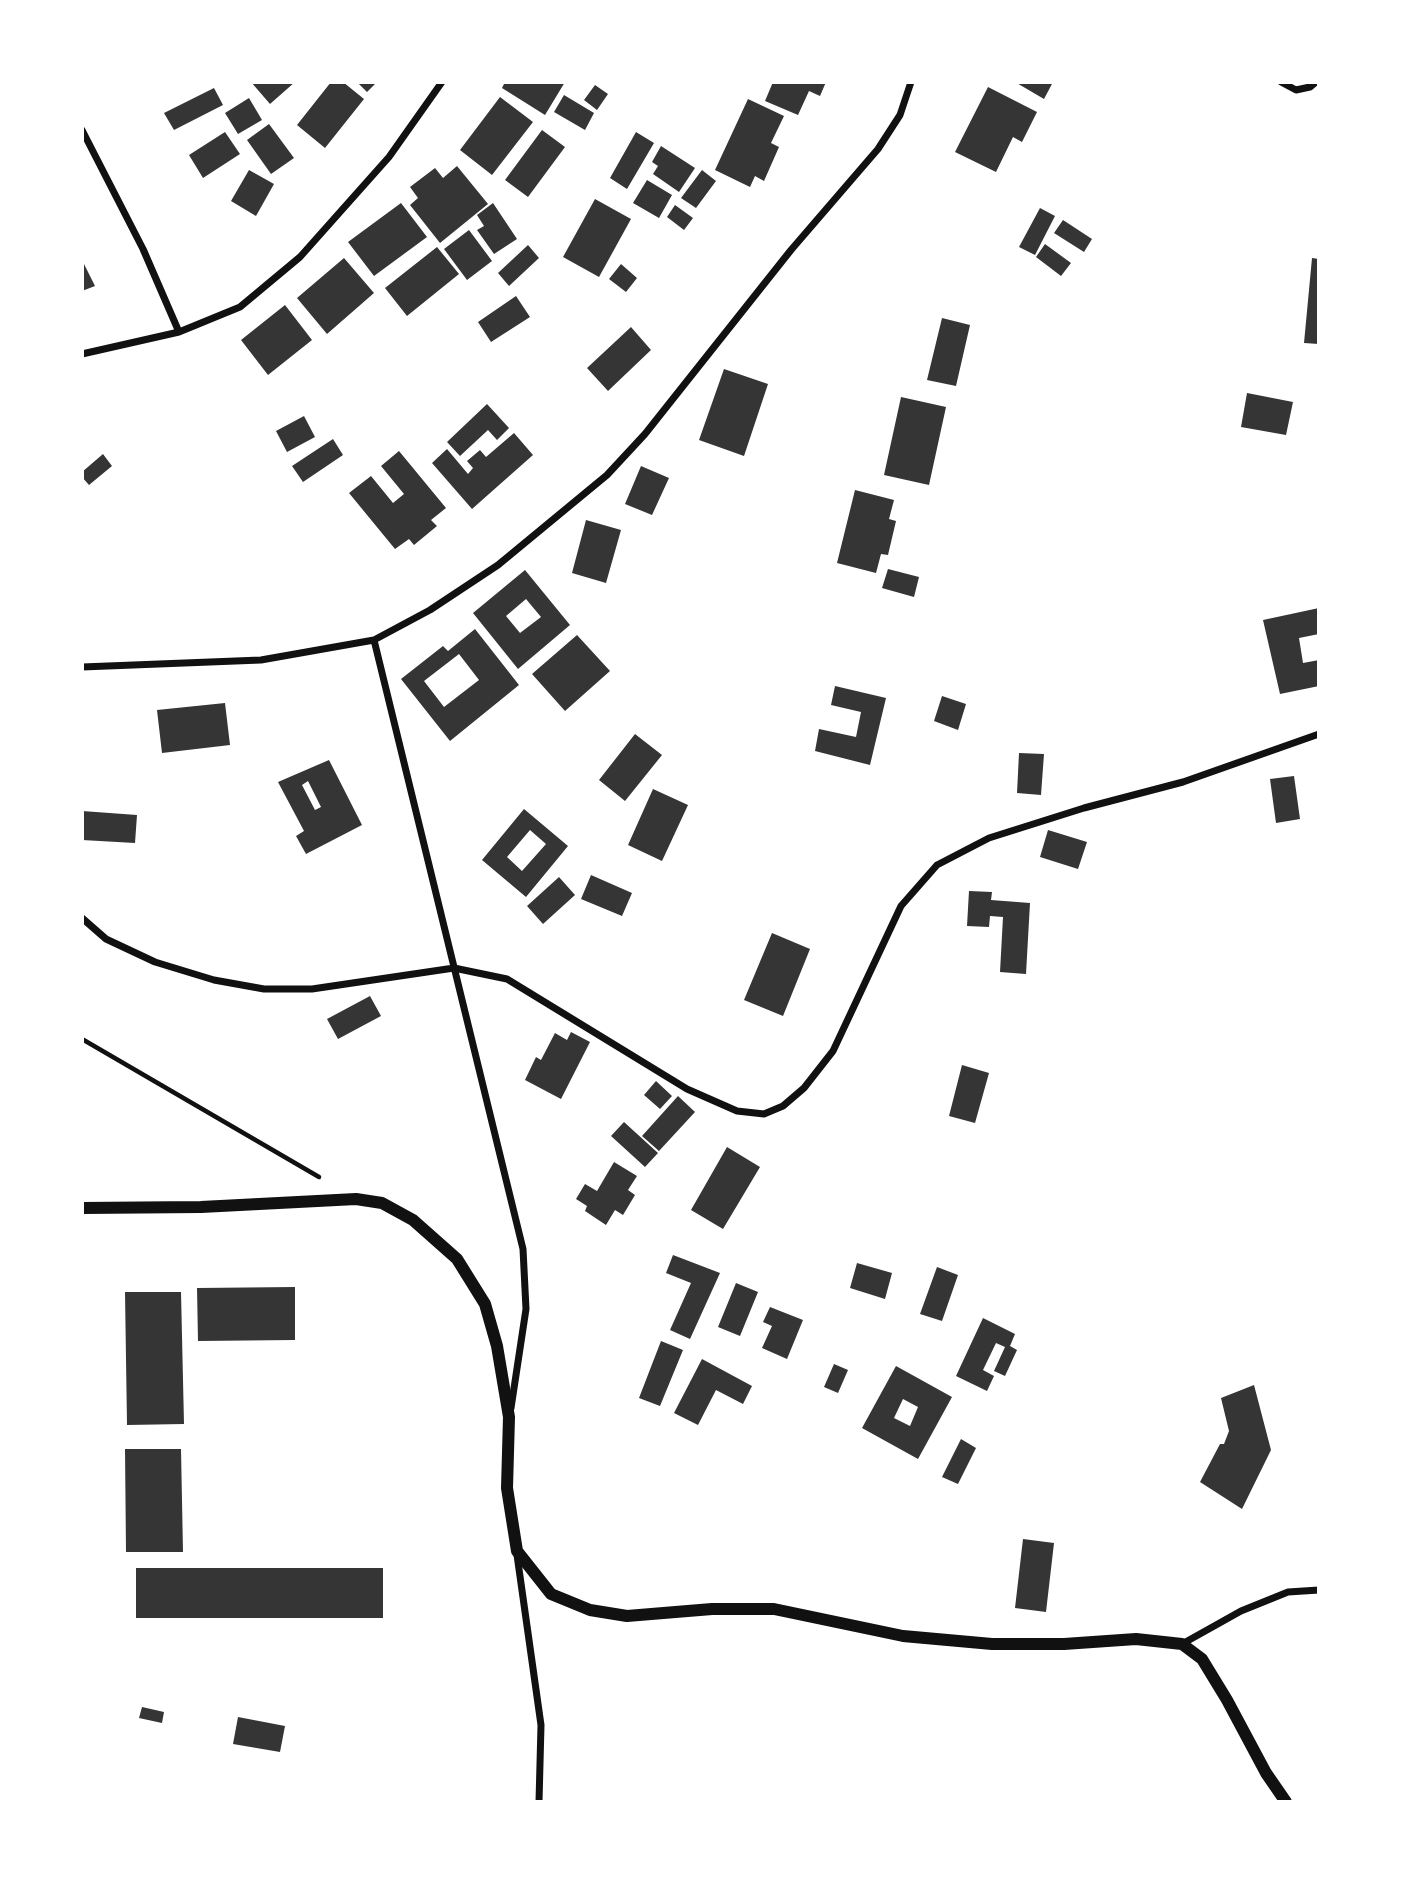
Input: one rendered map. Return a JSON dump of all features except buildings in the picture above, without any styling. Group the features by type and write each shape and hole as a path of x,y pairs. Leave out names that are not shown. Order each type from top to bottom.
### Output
{"street":[{"path":"82,354 179,332 240,307 300,257 389,157 442,82"},
{"path":"82,667 261,660 374,640 430,610 498,565 607,475 645,434 783,260 878,149 900,115 911,82"},
{"path":"1281,82 1296,90 1310,87 1316,82"},
{"path":"82,130 143,249 179,332"},
{"path":"374,640 523,1249 526,1308 509,1417 507,1488 541,1725 539,1802"},
{"path":"82,918 106,939 155,962 214,980 264,989 312,989 454,968 507,979 687,1089 737,1111 764,1114 783,1106 804,1088 833,1051 901,906 937,865 989,838 1084,808 1183,782 1319,734"},
{"path":"82,1208 201,1207 356,1199 382,1203 413,1220 457,1259 485,1304 497,1346 509,1417"},
{"path":"517,1551 551,1594 590,1610 627,1616 712,1609 774,1609 903,1636 992,1644 1064,1644 1136,1639 1182,1644 1202,1658 1266,1773 1286,1802"},
{"path":"1182,1644 1241,1611 1288,1592 1319,1590"}],"path":[{"path":"82,1039 322,1178"}]}
